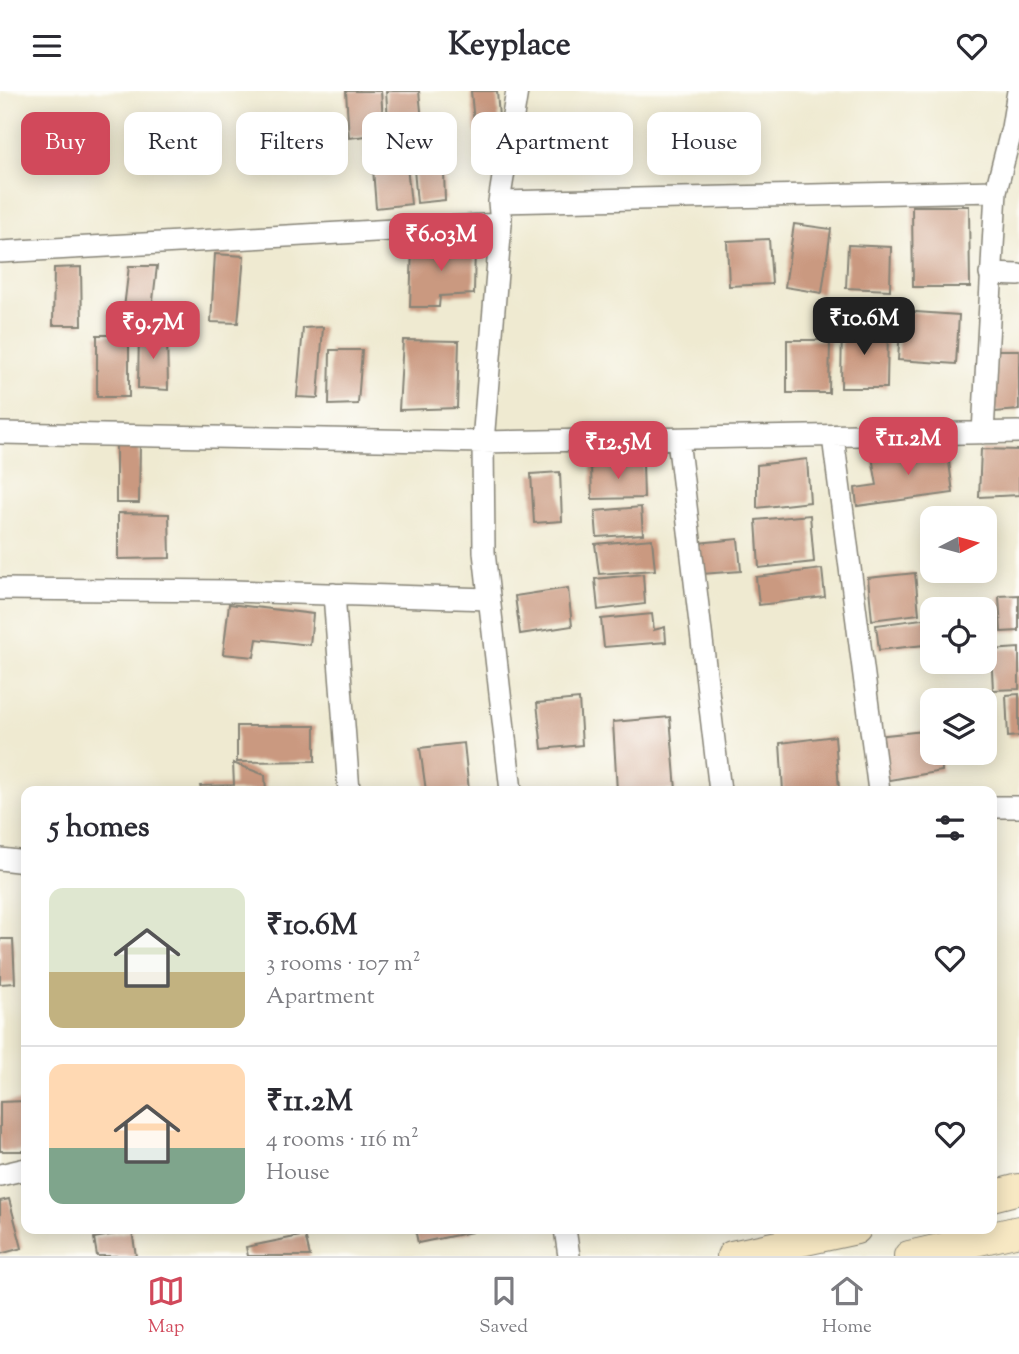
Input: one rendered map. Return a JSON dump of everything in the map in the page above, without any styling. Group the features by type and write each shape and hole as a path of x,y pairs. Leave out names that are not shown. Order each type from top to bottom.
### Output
{"main road":[{"path":"997,1195 1019,1189"},
{"path":"997,1233 1019,1231"},
{"path":"732,1256 771,1238 809,1234"},
{"path":"909,1256 940,1238 985,1234"}],"street":[{"path":"509,786 484,552 483,442 501,224 499,202 517,91"},
{"path":"982,433 996,191 1016,129 1018,91"},
{"path":"499,202 996,191"},
{"path":"0,252 501,224"},
{"path":"990,274 1019,275"},
{"path":"0,433 483,442 1019,432"},
{"path":"833,437 878,786"},
{"path":"678,439 719,786"},
{"path":"0,589 232,591 489,599"},
{"path":"334,594 349,786"},
{"path":"997,807 1019,807"},
{"path":"0,859 21,861"},
{"path":"0,1175 21,1171"},
{"path":"566,1234 569,1256"}],"building":[{"path":"346,91 381,91 382,112 362,112 362,137 349,138"},
{"path":"386,91 419,91 421,112 387,112"},
{"path":"471,91 497,91 499,112 473,112"},
{"path":"374,175 408,175 411,204 376,208"},
{"path":"414,175 444,175 445,200 417,203"},
{"path":"912,206 969,206 970,287 913,287"},
{"path":"794,224 831,229 822,293 785,287"},
{"path":"769,239 772,284 729,286 727,241"},
{"path":"475,244 474,294 440,296 439,307 410,307 412,247"},
{"path":"848,245 891,247 890,290 846,288"},
{"path":"215,254 244,256 238,323 211,322"},
{"path":"129,266 157,266 150,326 122,325"},
{"path":"81,267 82,325 53,325 54,268"},
{"path":"901,311 959,315 956,364 898,360"},
{"path":"842,326 888,326 887,388 841,388"},
{"path":"323,327 318,398 297,397 303,328"},
{"path":"167,331 168,390 138,388 139,332"},
{"path":"97,335 129,335 129,397 97,397"},
{"path":"403,340 459,341 457,408 399,410"},
{"path":"787,340 830,340 829,393 787,393"},
{"path":"330,350 362,350 358,404 329,405"},
{"path":"996,350 1019,350 1019,410 995,412"},
{"path":"116,445 140,445 139,503 116,503"},
{"path":"947,446 953,493 857,506 855,488 877,485 872,457"},
{"path":"981,449 1019,450 1019,495 979,497"},
{"path":"807,459 810,502 757,508 757,465"},
{"path":"643,463 644,498 592,499 591,465"},
{"path":"560,472 562,521 534,523 531,474"},
{"path":"641,507 643,534 597,537 595,511"},
{"path":"118,513 169,514 170,558 118,559"},
{"path":"810,515 814,562 759,568 756,520"},
{"path":"652,539 655,570 599,574 595,544"},
{"path":"738,539 741,571 701,574 698,543"},
{"path":"822,569 825,597 759,605 756,577"},
{"path":"915,573 919,614 872,620 868,578"},
{"path":"643,574 645,604 598,610 595,579"},
{"path":"568,588 572,626 520,634 515,596"},
{"path":"1019,595 1019,631 1001,632 999,596"},
{"path":"229,604 313,614 310,645 257,639 254,657 223,654"},
{"path":"652,614 654,630 665,627 666,642 604,647 601,619"},
{"path":"920,619 920,645 879,650 876,625"},
{"path":"1019,648 1019,689 993,688 992,674 997,674 997,650"},
{"path":"1019,694 1019,736 1008,737 1006,695"},
{"path":"579,699 582,745 542,749 537,703"},
{"path":"670,717 676,786 617,786 613,722"},
{"path":"237,726 315,726 315,761 237,762"},
{"path":"920,731 920,765 942,765 942,771 884,781 877,736"},
{"path":"835,736 839,786 783,786 780,743"},
{"path":"464,743 468,786 425,786 420,748"},
{"path":"233,763 265,775 266,786 200,786 234,785"},
{"path":"0,939 13,939 15,983 0,984"},
{"path":"21,1101 21,1151 0,1151 0,1102"},
{"path":"9,1199 22,1248 0,1254 0,1201"},
{"path":"132,1234 136,1256 97,1256 94,1238"},
{"path":"416,1234 462,1234 418,1243"},
{"path":"305,1235 310,1256 248,1256 246,1247"}]}
